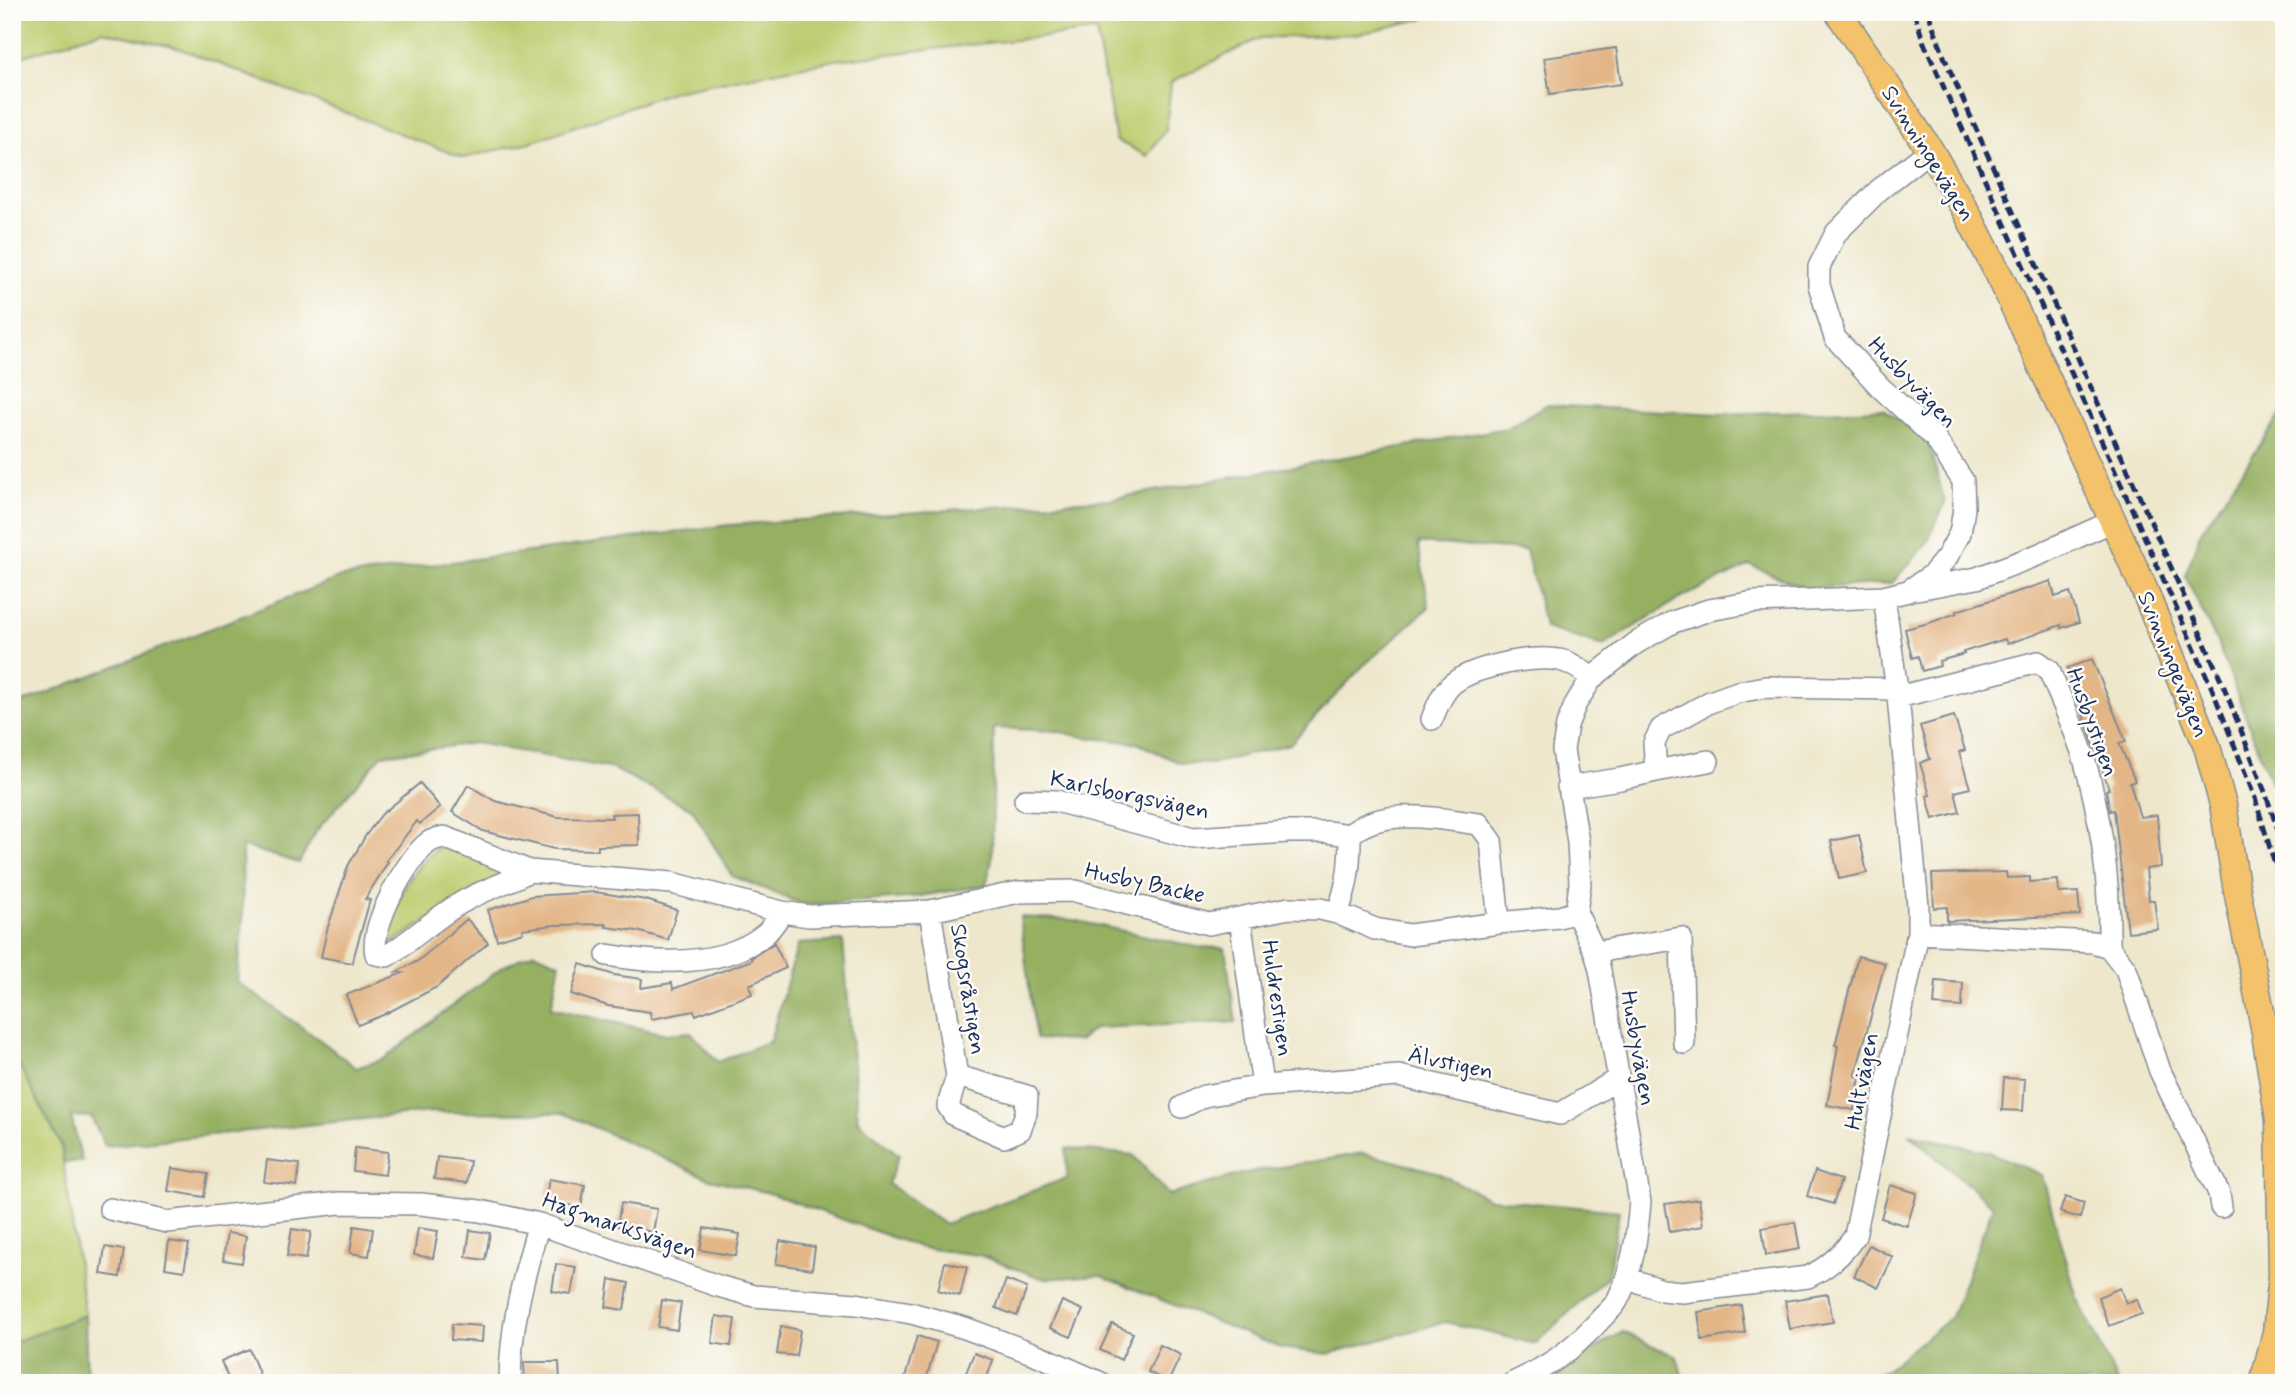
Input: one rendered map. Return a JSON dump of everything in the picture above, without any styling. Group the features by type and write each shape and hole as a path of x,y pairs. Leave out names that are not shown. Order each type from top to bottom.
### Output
{"main road":[{"name":"Svinningevägen","path":"1838,12 1930,150 1967,213 2003,283 2142,584 2207,746 2223,805 2279,1120 2282,1275 2276,1332 2263,1383"}],"street":[{"name":"Husbyvägen","path":"1513,1383 1547,1367 1578,1343 1616,1303 1627,1278 1636,1240 1640,1202 1595,952 1576,912 1580,884 1578,842 1563,750 1567,726 1576,703 1592,678 1636,643 1673,622 1709,610 1754,602 1884,597 1908,591 1932,575 1947,557 1960,533 1964,509 1963,481 1935,438 1880,387 1835,338 1819,285 1819,267 1836,233 1879,190 1930,150"},
{"path":"1908,591 1977,578 2069,542 2113,520"},
{"name":"Hultvägen","path":"1627,1278 1662,1290 1682,1292 1808,1277 1824,1269 1849,1245 1859,1223 1918,933 1918,906 1897,693 1884,597"},
{"path":"1432,719 1442,696 1452,684 1469,673 1494,666 1546,658 1574,665 1592,678"},
{"name":"Husbystigen","path":"1897,693 2038,662 2049,670 2082,754 2098,821 2109,914 2109,947"},
{"path":"1656,771 1654,743 1661,729 1710,702 1738,692 1765,687 1897,693"},
{"path":"1568,787 1708,761"},
{"name":"Karlsborgsvägen","path":"1025,800 1056,801 1193,838 1288,832 1350,835"},
{"path":"1337,913 1350,871 1350,835 1360,825 1375,821 1424,816 1479,824 1491,840 1499,923"},
{"name":"Husby Backe","path":"529,871 507,884 482,891 457,905 387,956 376,954 374,945 377,930 390,898 409,865 420,849 432,839 444,837 529,871 672,883 782,912 808,916 930,911 1019,892 1075,891 1209,923 1289,908 1320,909 1375,929 1410,935 1559,917 1576,912"},
{"name":"Skogsråstigen","path":"930,911 957,1076"},
{"path":"607,955 647,962 686,961 718,956 766,934 782,912"},
{"name":"Huldrestigen","path":"1240,918 1263,1086"},
{"path":"1918,933 2093,942 2109,947 2126,969 2160,1071 2219,1193 2221,1207"},
{"path":"1595,952 1681,938 1684,1043"},
{"name":"Älvstigen","path":"1182,1107 1204,1096 1263,1086 1399,1076 1560,1114 1618,1079"},
{"name":"Hagmarksvägen","path":"110,1209 167,1222 340,1203 421,1203 480,1211 539,1224 754,1296 856,1304 912,1313 965,1328 1040,1356 1101,1383"},
{"path":"510,1383 510,1346 515,1312 539,1224"}],"green space":[{"path":"12,12 1431,12 1425,18 1358,34 1260,38 1171,82 1166,129 1147,156 1116,140 1096,31 835,60 674,91 531,142 463,158 178,48 102,31 12,60"},
{"path":"1546,405 1719,414 1883,409 1927,438 1945,503 1927,543 1892,583 1806,589 1750,565 1681,598 1603,646 1545,628 1526,550 1418,543 1429,607 1362,667 1290,744 1211,764 1180,763 1137,743 1056,731 994,728 992,859 986,885 908,898 804,905 732,876 692,809 614,769 476,743 382,755 317,830 299,863 242,846 243,917 237,982 356,1068 384,1059 502,967 534,952 560,963 551,1008 666,1034 691,1032 718,1062 770,1041 798,944 843,941 858,1121 899,1155 888,1184 944,1224 1067,1178 1066,1148 1133,1155 1169,1195 1245,1173 1363,1153 1436,1172 1491,1199 1619,1211 1608,1276 1535,1344 1445,1322 1328,1354 1281,1348 1099,1275 1044,1279 979,1255 922,1248 769,1193 710,1179 563,1113 430,1112 105,1146 91,1117 71,1116 82,1161 64,1163 61,1145 12,1052 12,720 21,703 341,577 729,525 1110,499 1507,428"},
{"path":"2284,410 2283,821 2280,806 2217,642 2185,576 2200,533"},
{"path":"12,666 21,703 12,720"},
{"path":"443,845 502,869 501,874 392,943 385,940 405,886 421,863"},
{"path":"1020,917 1073,920 1197,947 1225,948 1236,1022 1095,1028 1079,1041 1036,1039"},
{"path":"12,1052 61,1145 85,1315 12,1343"},
{"path":"1909,1134 1989,1152 2042,1175 2077,1298 2118,1383 1855,1383 1886,1370 1951,1317 1993,1206"},
{"path":"85,1315 87,1383 12,1383 12,1343"},
{"path":"1623,1332 1677,1357 1684,1383 1545,1383 1573,1361"}],"building":[{"path":"1616,48 1621,84 1550,94 1544,58"},
{"path":"2051,581 2055,597 2070,592 2079,622 2061,628 2061,625 2007,644 2005,639 1963,652 1964,654 1939,661 1940,666 1922,671 1918,656 1912,658 1905,629"},
{"path":"2092,659 2126,741 2119,743 2135,781 2130,783 2140,817 2157,815 2161,867 2146,869 2149,900 2154,900 2158,929 2128,932 2114,810 2110,811 2106,790 2109,789 2067,668"},
{"path":"1954,716 1965,750 1959,752 1970,788 1955,792 1960,812 1933,819 1927,796 1930,795 1920,763 1930,759 1920,726"},
{"path":"420,783 440,807 420,824 417,821 386,861 388,862 365,899 370,900 352,963 321,957 348,866 382,814"},
{"path":"468,785 495,801 558,817 612,818 611,814 638,813 639,845 598,846 598,850 554,849 483,831 452,812"},
{"path":"1859,835 1867,873 1839,879 1831,841"},
{"path":"2006,872 2007,878 2030,877 2030,882 2058,880 2059,893 2078,892 2080,915 1947,921 1947,907 1934,908 1932,874"},
{"path":"595,892 646,900 677,910 668,940 637,931 606,927 607,924 554,925 522,929 523,932 497,940 488,910 532,896"},
{"path":"467,919 488,943 437,987 358,1025 346,995 403,973 396,972 418,961"},
{"path":"774,943 786,968 749,985 752,994 696,1015 694,1011 651,1019 650,1012 608,1006 571,994 580,964 614,975 642,979 641,988 672,983 673,989 752,960 751,958"},
{"path":"1858,956 1885,963 1855,1076 1860,1077 1854,1110 1827,1105 1838,1046 1835,1045"},
{"path":"1936,981 1963,983 1962,1007 1934,1005"},
{"path":"2004,1078 2025,1079 2023,1111 2002,1110"},
{"path":"355,1148 388,1152 385,1175 353,1171"},
{"path":"437,1157 470,1161 467,1183 434,1179"},
{"path":"267,1160 299,1164 297,1186 264,1182"},
{"path":"172,1168 208,1174 204,1197 168,1191"},
{"path":"1815,1171 1841,1180 1833,1204 1807,1196"},
{"path":"549,1179 585,1185 581,1207 545,1201"},
{"path":"1890,1185 1917,1193 1907,1226 1881,1218"},
{"path":"2065,1197 2084,1203 2080,1218 2060,1212"},
{"path":"1699,1199 1703,1226 1670,1232 1665,1204"},
{"path":"621,1203 657,1209 653,1232 617,1226"},
{"path":"1795,1222 1800,1249 1766,1255 1762,1228"},
{"path":"354,1226 373,1229 369,1256 350,1253"},
{"path":"418,1228 438,1231 433,1258 414,1255"},
{"path":"704,1228 740,1234 736,1256 700,1250"},
{"path":"292,1229 311,1232 306,1259 287,1256"},
{"path":"470,1230 490,1233 485,1260 466,1257"},
{"path":"227,1233 246,1236 242,1263 223,1260"},
{"path":"169,1241 189,1244 184,1271 165,1268"},
{"path":"780,1241 815,1247 812,1269 776,1264"},
{"path":"1869,1245 1893,1257 1878,1288 1854,1276"},
{"path":"105,1247 124,1250 120,1277 101,1274"},
{"path":"945,1262 967,1267 960,1296 938,1290"},
{"path":"556,1264 576,1267 571,1294 552,1291"},
{"path":"610,1279 629,1283 624,1310 606,1307"},
{"path":"1006,1280 1027,1288 1017,1316 996,1308"},
{"path":"2120,1288 2126,1303 2137,1299 2142,1314 2109,1326 2098,1297"},
{"path":"1828,1294 1833,1322 1790,1329 1785,1301"},
{"path":"662,1300 681,1303 677,1330 658,1327"},
{"path":"1062,1301 1083,1310 1071,1337 1050,1328"},
{"path":"1741,1305 1745,1333 1702,1340 1698,1312"},
{"path":"716,1316 735,1319 731,1346 712,1343"},
{"path":"452,1324 483,1326 482,1342 451,1340"},
{"path":"1112,1324 1133,1333 1121,1360 1100,1350"},
{"path":"781,1326 800,1330 796,1356 777,1354"},
{"path":"917,1336 937,1342 925,1383 905,1378"},
{"path":"1160,1345 1181,1355 1168,1382 1148,1372"},
{"path":"249,1349 263,1383 230,1383 221,1361"},
{"path":"974,1353 993,1360 985,1383 962,1383"},
{"path":"524,1362 559,1362 560,1383 525,1383"}],"railway":[{"path":"1914,12 1924,43 2211,686 2255,798 2284,895"},
{"path":"1928,12 1945,59 2222,682 2284,848"}]}
